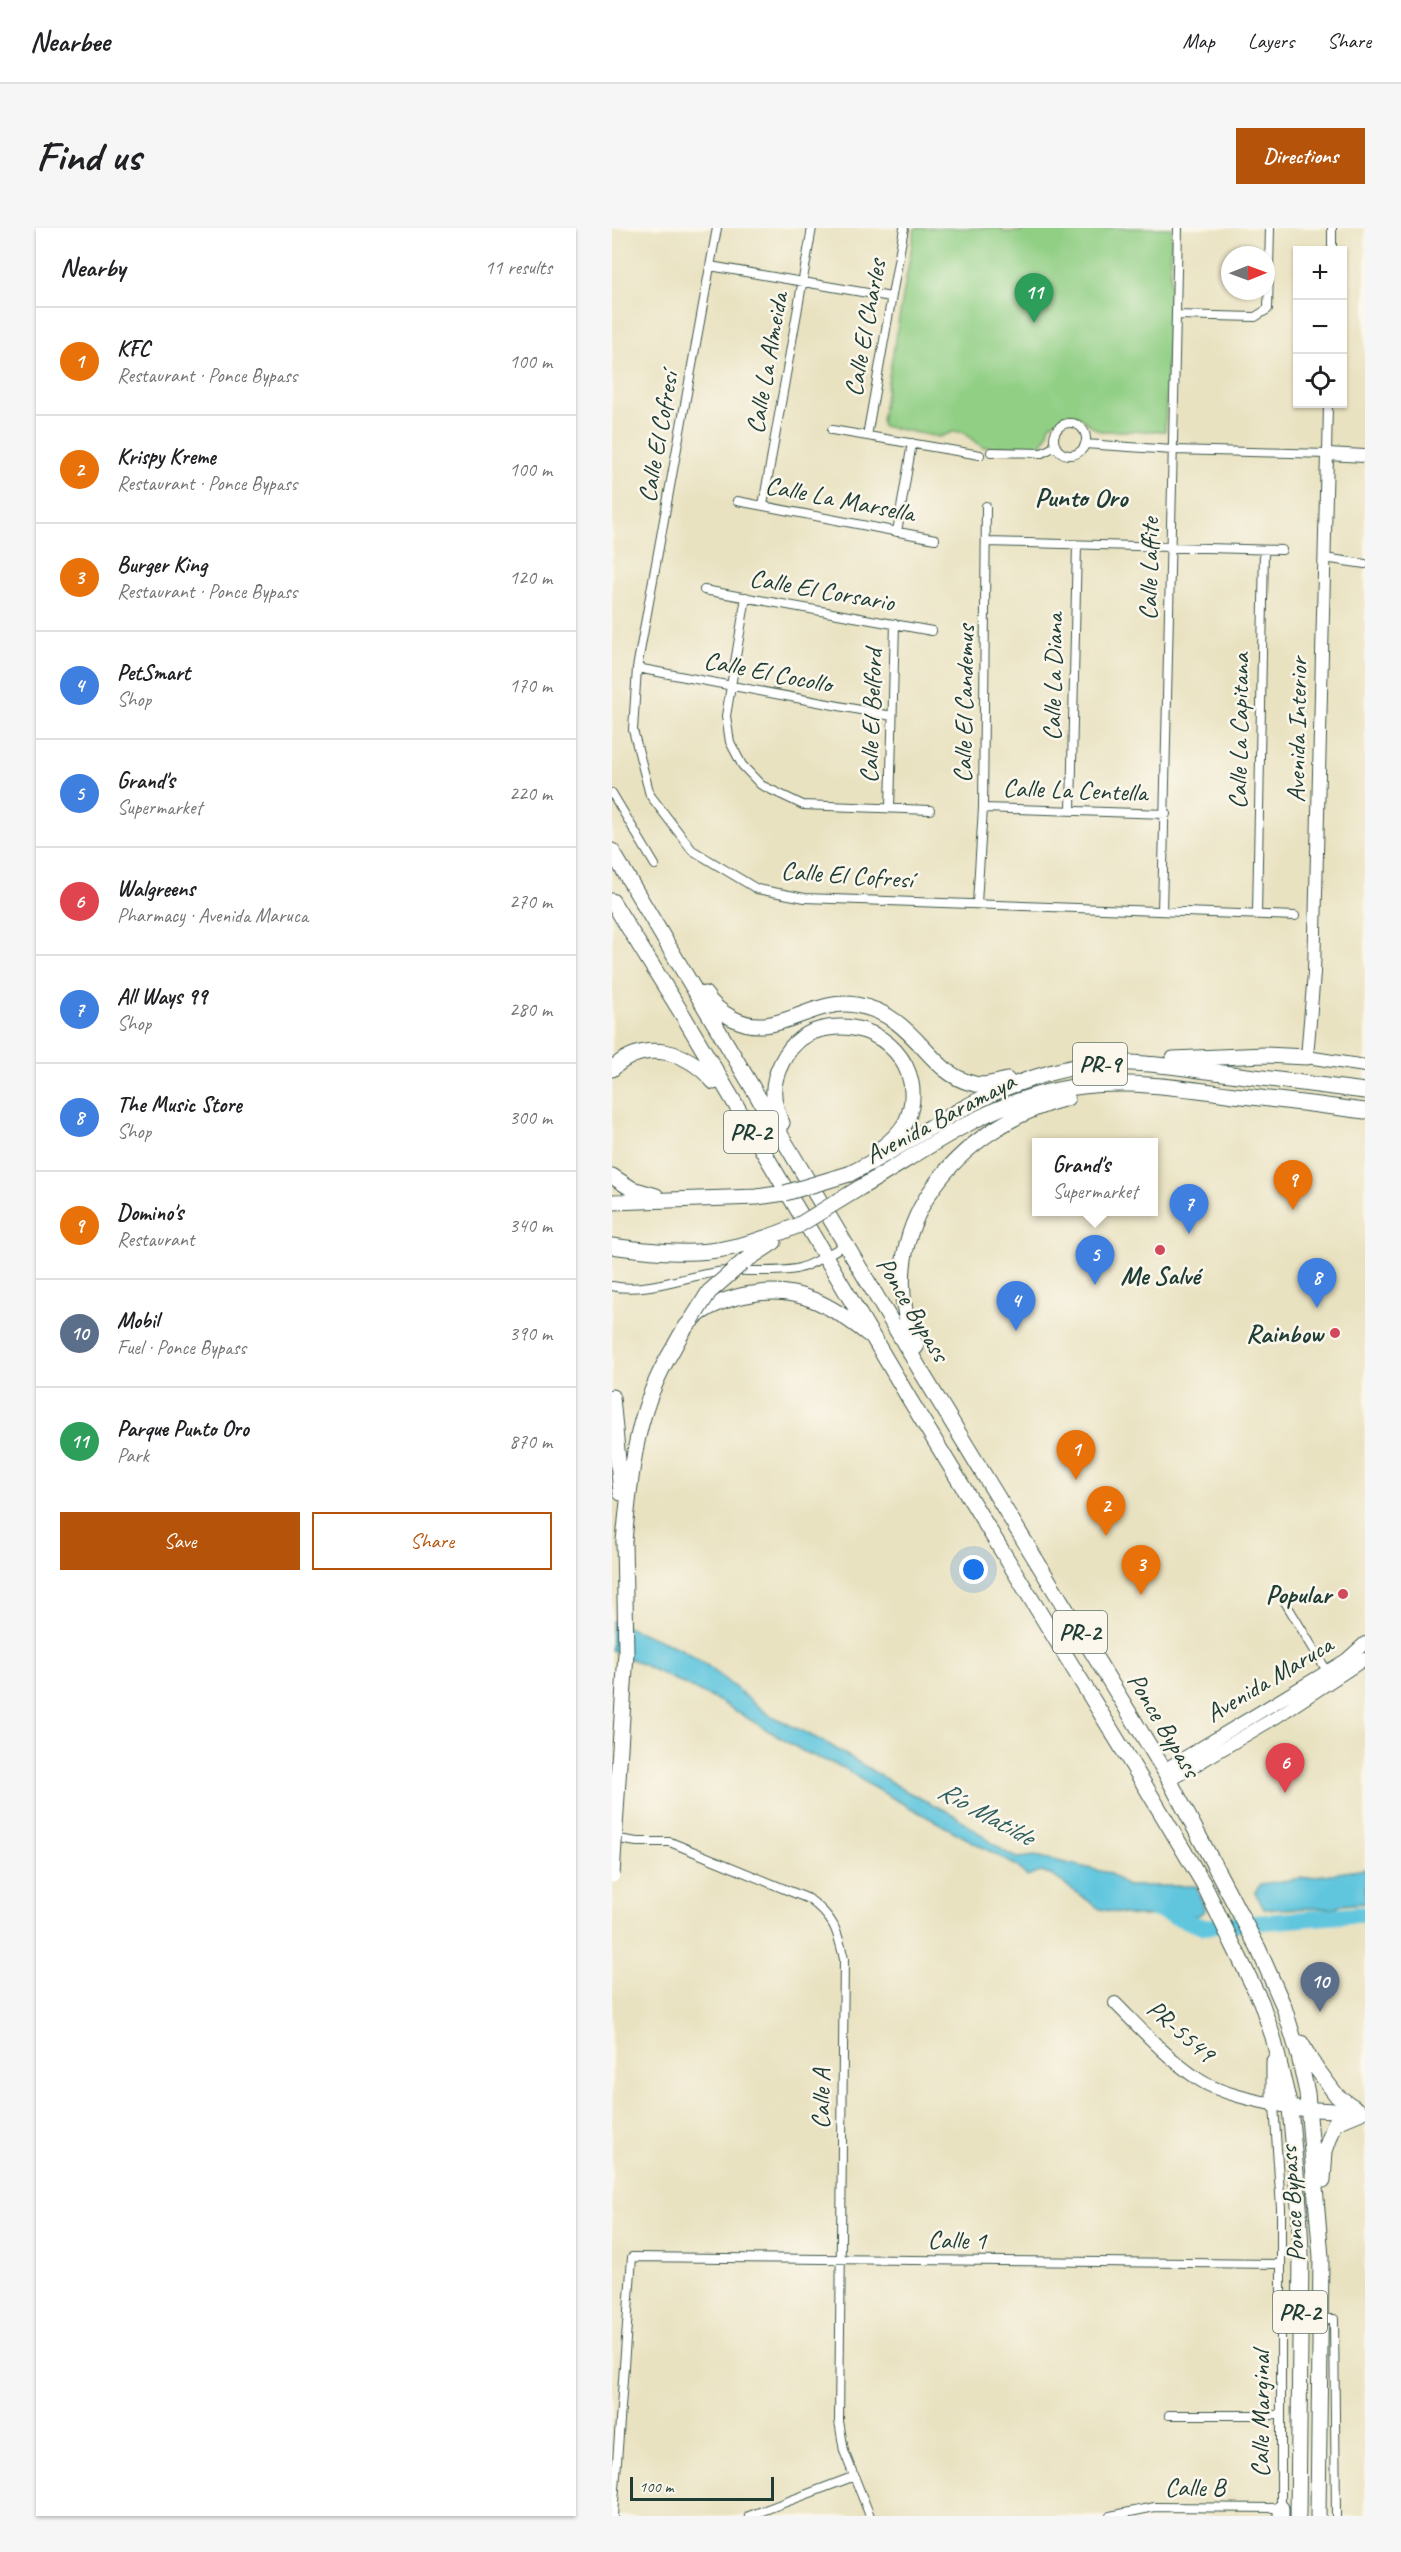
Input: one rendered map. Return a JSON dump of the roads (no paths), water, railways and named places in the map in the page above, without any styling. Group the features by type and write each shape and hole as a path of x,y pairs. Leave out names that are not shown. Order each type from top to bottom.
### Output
{"highway":[{"name":"Ponce Bypass","path":"612,851 670,948 690,968 703,996 794,1157 922,1373 1167,1775 1258,1948 1288,2019 1304,2075 1309,2110 1321,2257 1318,2516"},
{"name":"Ponce Bypass","path":"612,901 649,958 824,1256 1203,1883 1261,2002 1273,2037 1290,2108 1301,2254 1298,2516"},
{"path":"703,996 728,1016 752,1026 779,1024 823,1007 841,1004 875,1009 906,1028 940,1064 958,1078 969,1083 990,1085 1041,1072 1060,1070"},
{"path":"794,1157 789,1136 776,1111 773,1084 777,1071 796,1041 821,1029 849,1025 877,1034 897,1053 906,1067 911,1093 907,1119 901,1129 891,1141 864,1160 853,1172"},
{"path":"612,1069 627,1058 639,1054 666,1052 680,1055 704,1070 722,1093 734,1103"},
{"path":"1135,1063 1265,1055 1307,1058"},
{"name":"Avenida Baramaya","path":"680,1200 757,1197 797,1191 853,1172 880,1159 964,1108 1002,1090 1060,1070 1095,1064 1135,1063 1365,1091"},
{"name":"Avenida Baramaya","path":"799,1225 975,1121 1005,1106 1045,1093 1090,1084 1148,1083 1365,1111"},
{"path":"922,1373 906,1316 903,1280 906,1249 923,1202 948,1167 982,1136 1048,1103 1067,1098 1090,1084"},
{"path":"612,1176 632,1189 680,1200"},
{"path":"612,1202 680,1200"},
{"path":"612,1246 656,1252 692,1253 724,1250 755,1243 799,1225"},
{"path":"624,1541 631,1464 637,1434 650,1395 665,1362 709,1292 729,1273 799,1225"},
{"path":"691,1321 711,1307 744,1295 777,1292 809,1296 839,1312 877,1341"},
{"path":"612,1397 624,1541 626,1653 612,1875"},
{"path":"1288,2019 1311,2061 1337,2096 1363,2113"},
{"path":"1273,2037 1274,2104"},
{"path":"1319,2226 1325,2151 1335,2123 1363,2113"}],"main road":[{"path":"1290,2108 1363,2113"}],"street":[{"name":"Calle El Cofresí","path":"717,228 637,668 633,730 650,795 692,850 757,889 805,898 1295,916"},
{"name":"Calle La Almeida","path":"763,505 812,228"},
{"name":"Calle El Charles","path":"867,436 904,228"},
{"name":"Calle Laffite","path":"1162,911 1178,228"},
{"path":"1176,315 1255,316 1268,309 1270,228"},
{"path":"1332,228 1332,246"},
{"path":"710,266 891,297"},
{"name":"Avenida Interior","path":"1307,1058 1314,973 1328,408"},
{"path":"1066,423 1078,425 1086,435 1085,444 1074,455 1061,453 1056,446 1054,436 1056,430 1066,423"},
{"path":"832,430 980,455"},
{"path":"897,532 912,443"},
{"path":"1085,444 1173,450 1365,456"},
{"path":"991,452 1042,453 1056,446"},
{"name":"Calle La Marsella","path":"737,501 935,539"},
{"name":"Calle El Candemus","path":"977,903 983,808 986,506"},
{"path":"987,542 1282,550"},
{"name":"Calle La Diana","path":"1071,810 1077,545"},
{"name":"Calle La Capitana","path":"1257,914 1263,550"},
{"path":"1324,558 1365,564"},
{"name":"Calle El Corsario","path":"705,590 932,631"},
{"path":"746,597 726,716 730,742 742,765 761,785 803,805 930,810"},
{"name":"Calle El Belford","path":"890,808 895,624"},
{"name":"Calle El Cocollo","path":"637,668 892,716"},
{"path":"612,793 655,865"},
{"name":"Calle La Centella","path":"983,808 1166,814"},
{"path":"1307,1058 1365,1066"},
{"path":"612,1286 659,1284 725,1271 778,1271 799,1268 847,1244"},
{"path":"1279,1592 1327,1671"},
{"name":"Avenida Maruca","path":"1167,1775 1346,1660 1365,1643"},
{"name":"Avenida Maruca","path":"1167,1775 1278,1716 1365,1659"},
{"name":"Calle A","path":"612,1838 637,1842 670,1842 809,1899 825,1911 837,1928 844,1959 839,2421 844,2451 870,2516"},
{"name":"PR-5549","path":"1115,2003 1156,2044 1200,2081 1251,2100 1290,2108"},
{"name":"Calle Marginal","path":"1274,2104 1279,2157 1281,2264 1281,2512"},
{"name":"Calle 1","path":"613,2516 632,2257 1281,2264"},
{"path":"1320,2319 1334,2319 1336,2516"},
{"path":"1169,2415 1281,2415"},
{"path":"749,2516 855,2476"},
{"name":"Calle B","path":"1110,2516 1155,2507 1281,2512"}],"water":[{"name":"Río Matilde","path":"612,1621 681,1649 708,1666 768,1714 828,1744 906,1791 954,1815 1005,1852 1017,1858 1036,1856 1109,1873 1127,1886 1196,1886 1205,1910 1199,1915 1134,1916 1100,1909 1053,1876 1041,1872 1027,1877 1017,1866 869,1785 844,1768 804,1752 719,1701 612,1650"},
{"path":"1365,1869 1365,1903 1341,1905 1336,1908 1264,1909 1255,1892 1261,1884"}],"waterway":[{"name":"Río Matilde","path":"1151,1908 1203,1927 1365,1914"}],"place":[{"name":"Parque Punto Oro","path":"1034,323"},
{"name":"Domino's","path":"1293,1210"},
{"name":"All Ways 99","path":"1189,1234"},
{"name":"Me Salvé","path":"1160,1250"},
{"name":"Grand's","path":"1095,1285"},
{"name":"The Music Store","path":"1317,1308"},
{"name":"PetSmart","path":"1016,1331"},
{"name":"Rainbow","path":"1335,1333"},
{"name":"KFC","path":"1076,1480"},
{"name":"Krispy Kreme","path":"1106,1536"},
{"name":"Popular","path":"1343,1594"},
{"name":"Burger King","path":"1141,1595"},
{"name":"Walgreens","path":"1285,1793"},
{"name":"Mobil","path":"1320,2012"}],"district":[{"name":"Punto Oro","path":"1081,497"}]}
